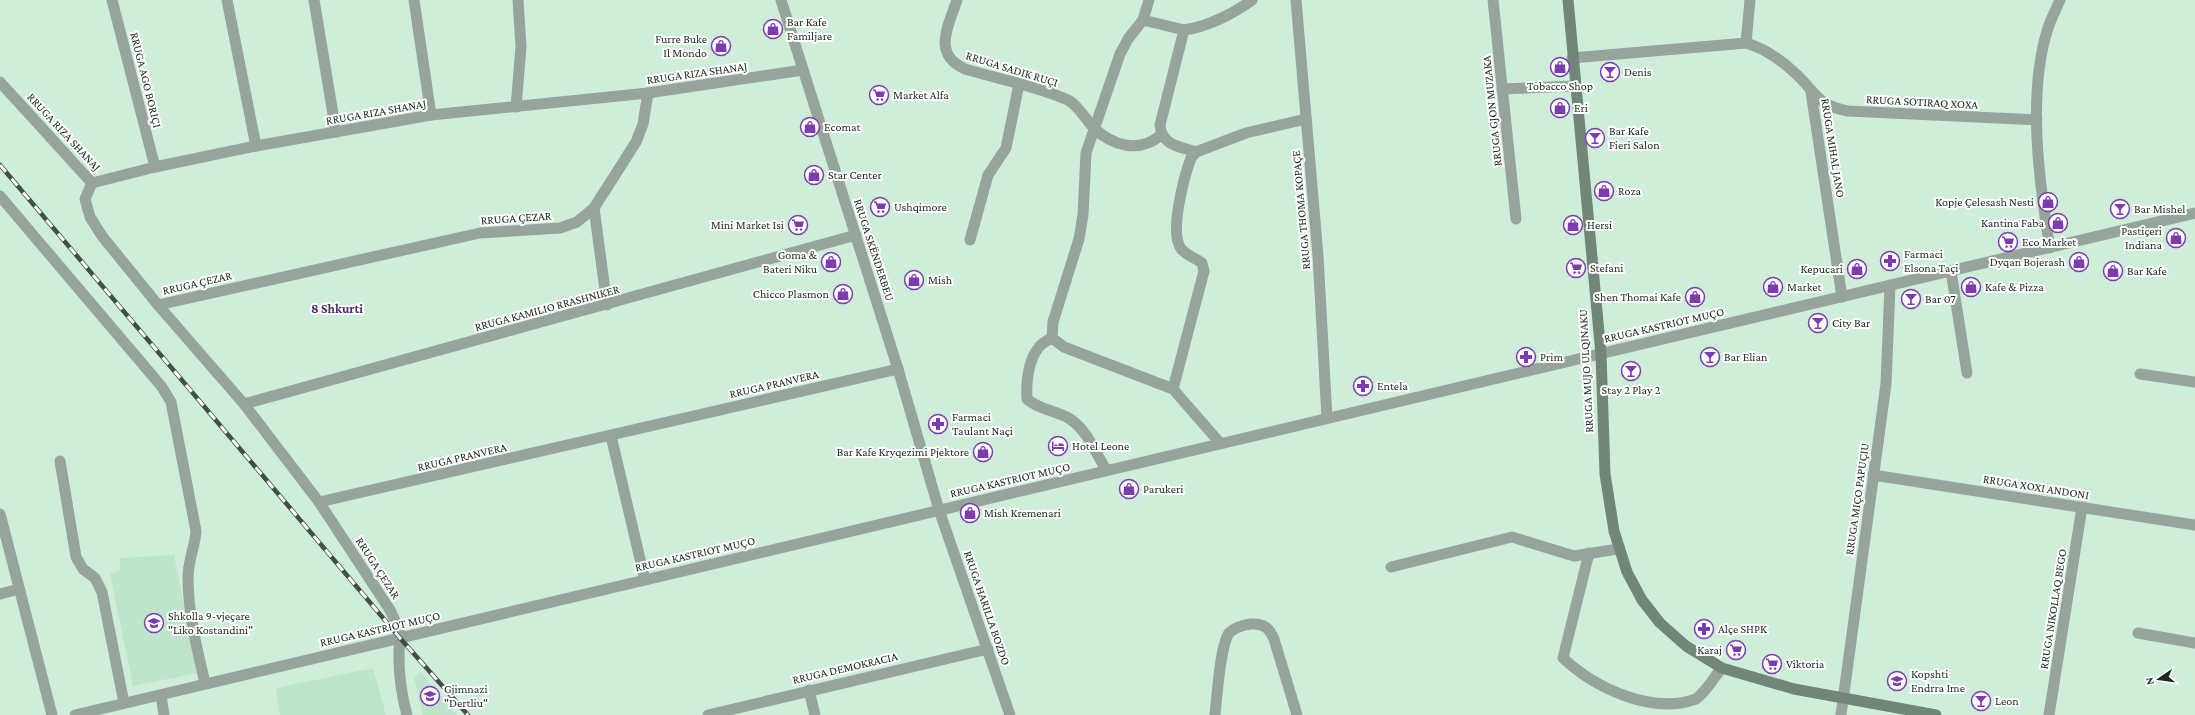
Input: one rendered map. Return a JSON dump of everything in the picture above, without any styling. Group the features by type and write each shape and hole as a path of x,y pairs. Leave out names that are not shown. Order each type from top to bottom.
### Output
{"main road":[{"name":"RRUGA MUJO ULQINAKU","path":"1568,0 1572,58 1601,354 1605,474 1618,549 1626,572 1642,600 1654,617 1686,646 1722,668 1794,689 1843,700 1936,715"}],"street":[{"name":"RRUGA AGO BORIÇI","path":"112,0 155,167"},
{"path":"227,0 256,146"},
{"path":"314,0 336,132"},
{"path":"414,0 431,115"},
{"path":"516,107 521,47 518,0"},
{"name":"RRUGA SKËNDERBEU","path":"781,0 898,369 939,510"},
{"name":"RRUGA SADIK RUÇI","path":"957,0 944,37 946,53 953,64 965,69 1050,93 1071,102 1094,129 1112,141 1135,147 1151,144 1161,135"},
{"path":"1052,338 1053,322 1079,239 1083,215 1086,153 1120,54 1128,39 1143,20 1149,0"},
{"path":"1143,20 1184,30 1223,17 1252,0"},
{"name":"RRUGA THOMA KOPAÇE","path":"1296,0 1323,333 1327,418"},
{"name":"RRUGA GJON MUZAKA","path":"1493,0 1516,219"},
{"path":"1746,43 1750,0"},
{"path":"2050,248 2040,179 2037,120 2041,64 2048,28 2060,0"},
{"path":"1184,30 1160,125 1161,135 1166,141 1196,152"},
{"name":"RRUGA MIHAL JANO","path":"1572,58 1746,43 1758,46 1796,74 1811,92 1842,297"},
{"name":"RRUGA RIZA SHANAJ","path":"0,82 92,183 155,167 256,146 431,115 648,93 803,70"},
{"path":"970,240 988,175 1006,148 1020,84"},
{"path":"1502,89 1575,86"},
{"name":"RRUGA SOTIRAQ XOXA","path":"1811,92 1821,102 1834,108 1848,111 2037,120"},
{"name":"RRUGA ÇEZAR","path":"400,638 399,629 390,610 319,502 244,404 158,305 480,233 560,228 577,222 594,208 636,142 643,124 648,93"},
{"path":"1173,389 1204,271 1202,263 1187,254 1180,247 1177,233 1180,200 1188,165 1196,152 1246,133 1306,119"},
{"path":"92,183 86,199 90,217 102,236 158,305"},
{"path":"0,196 162,387 171,402 196,531 195,548 190,562 188,576 193,626 205,684"},
{"path":"594,208 607,305"},
{"name":"RRUGA KASTRIOT MUÇO","path":"75,715 2195,213"},
{"name":"RRUGA KAMILIO RRASHNIKER","path":"244,404 856,236"},
{"path":"1951,271 1967,373"},
{"name":"RRUGA MIÇO PAPUÇIU","path":"1841,715 1886,384 1890,285"},
{"path":"1052,338 1064,347 1173,389 1220,443"},
{"path":"1052,338 1040,346 1033,357 1026,387 1027,399 1036,407 1069,418 1081,428 1106,470"},
{"name":"RRUGA PRANVERA","path":"319,502 898,369"},
{"path":"2140,374 2195,382"},
{"path":"610,436 645,580"},
{"path":"60,461 76,556 83,569 95,578 102,592 124,703"},
{"name":"RRUGA XOXI ANDONI","path":"1873,475 2195,525"},
{"name":"RRUGA NIKOLLAQ BEGO","path":"2049,715 2082,507"},
{"name":"RRUGA HARILLA BOZDO","path":"939,510 1010,715"},
{"path":"0,514 52,715"},
{"path":"1392,567 1512,537 1574,556 1618,549"},
{"path":"1589,553 1563,658 1577,671 1611,696 1642,708 1664,709 1679,707 1697,699 1722,668"},
{"path":"0,594 20,590"},
{"path":"1215,715 1223,653 1229,634 1234,628 1255,624 1264,625 1270,630 1297,715"},
{"path":"2138,633 2195,643"},
{"path":"400,638 398,658 399,681 407,715"},
{"name":"RRUGA DEMOKRACIA","path":"708,715 988,649"},
{"path":"809,690 815,715"},
{"path":"161,695 164,715"}],"shaded area":[{"name":"Shkolla 9-vjeçare \"Liko Kostandini\"","path":"174,555 197,673 133,686 110,574 120,570 120,558"},
{"path":"373,668 386,715 280,715 276,688"},
{"name":"Gjimnazi \"Dertliu\"","path":"421,672 457,715 423,715 414,678"}],"railway":[{"path":"0,165 400,638 468,715"}],"place":[{"name":"Bar Kafe Familjare","path":"773,29"},
{"name":"Furre Buke Il Mondo","path":"721,46"},
{"name":"Tobacco Shop","path":"1560,67"},
{"name":"Denis","path":"1610,72"},
{"name":"Market Alfa","path":"879,95"},
{"name":"Eri","path":"1560,108"},
{"name":"Ecomat","path":"810,127"},
{"name":"Bar Kafe Fieri Salon","path":"1595,138"},
{"name":"Star Center","path":"814,175"},
{"name":"Roza","path":"1604,191"},
{"name":"Kopje Çelesash Nesti","path":"2048,202"},
{"name":"Ushqimore","path":"880,207"},
{"name":"Bar Mishel","path":"2120,209"},
{"name":"Kantina Faba","path":"2058,223"},
{"name":"Mini Market Isi","path":"798,225"},
{"name":"Hersi","path":"1573,225"},
{"name":"Pastiçeri Indiana","path":"2176,238"},
{"name":"Eco Market","path":"2008,242"},
{"name":"Farmaci Elsona Taçi","path":"1890,261"},
{"name":"Goma & Bateri Niku","path":"831,262"},
{"name":"Dyqan Bojerash","path":"2079,262"},
{"name":"Stefani","path":"1576,268"},
{"name":"Kepucari","path":"1857,269"},
{"name":"Bar Kafe","path":"2113,271"},
{"name":"Mish","path":"914,280"},
{"name":"Market","path":"1773,287"},
{"name":"Kafe & Pizza","path":"1971,287"},
{"name":"Chicco Plasmon","path":"843,294"},
{"name":"Shen Thomai Kafe","path":"1695,297"},
{"name":"Bar 07","path":"1911,299"},
{"name":"City Bar","path":"1818,323"},
{"name":"Prim","path":"1526,357"},
{"name":"Bar Elian","path":"1710,357"},
{"name":"Stay 2 Play 2","path":"1631,371"},
{"name":"Entela","path":"1363,386"},
{"name":"Farmaci Taulant Naçi","path":"938,424"},
{"name":"Hotel Leone","path":"1058,446"},
{"name":"Bar Kafe Kryqezimi Pjektore","path":"983,452"},
{"name":"Parukeri","path":"1129,489"},
{"name":"Mish Kremenari","path":"970,513"},
{"name":"Shkolla 9-vjeçare \"Liko Kostandini\"","path":"154,623"},
{"name":"Alçe SHPK","path":"1704,629"},
{"name":"Karaj","path":"1736,650"},
{"name":"Viktoria","path":"1772,664"},
{"name":"Kopshti Endrra Ime","path":"1897,681"},
{"name":"Gjimnazi \"Dertliu\"","path":"430,696"},
{"name":"Leon","path":"1981,701"}],"district":[{"name":"8 Shkurti","path":"337,308"}]}
